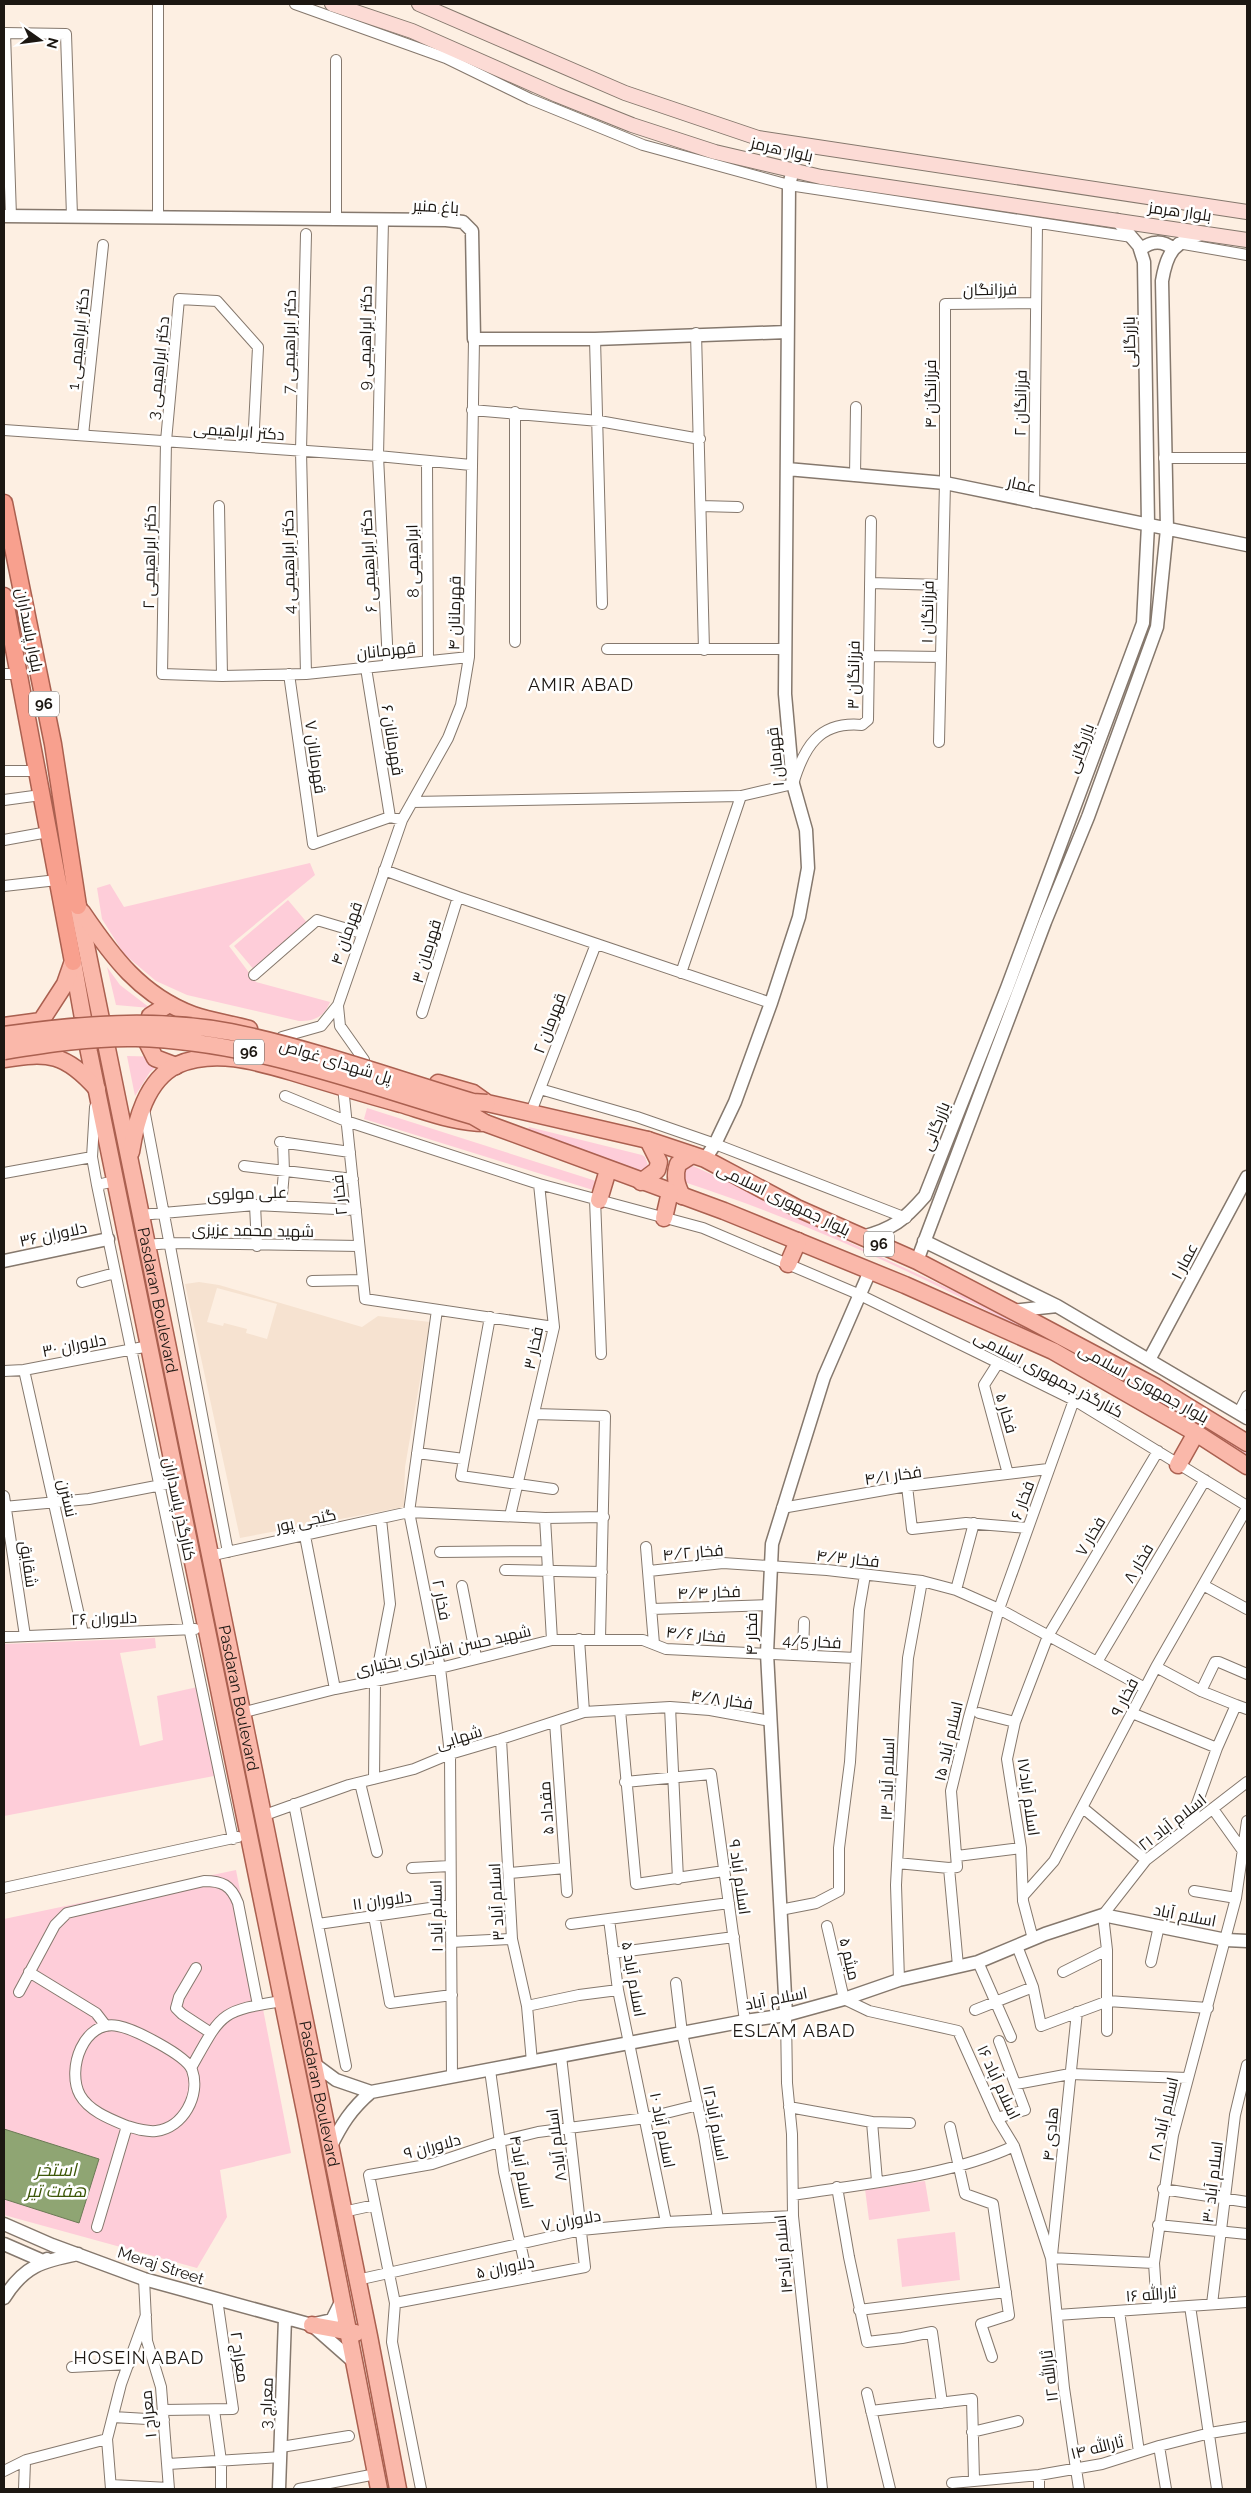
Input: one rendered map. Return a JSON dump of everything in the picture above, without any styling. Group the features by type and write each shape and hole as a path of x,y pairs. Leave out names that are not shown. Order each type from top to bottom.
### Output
{"highway":[{"name":"بلوار پاسداران","path":"4,503 52,744 78,906"},
{"name":"بلوار پاسداران","path":"4,596 11,674 37,771 73,962"}],"main road":[{"name":"بلوار هرمز","path":"332,4 412,31 557,95 632,125 715,152 831,178 1206,232 1247,240"},
{"name":"بلوار هرمز","path":"419,4 626,93 758,138 1247,212"},
{"name":"96","path":"78,906 109,952 130,976 150,993 169,1004 194,1015 282,1037 473,1093 487,1103"},
{"name":"Pasdaran Boulevard","path":"78,906 369,2336 398,2489"},
{"name":"Pasdaran Boulevard","path":"73,962 115,1181 206,1628 241,1837 282,2001 377,2482"},
{"path":"41,1021 65,984 73,962"},
{"path":"169,1004 150,1016 145,1038 155,1058 176,1066"},
{"path":"4,1026 41,1021 53,1022 60,1025 64,1039 61,1046 43,1054 4,1059"},
{"name":"پل شهدای غواص","path":"4,1034 65,1026 127,1023 230,1032 287,1046 472,1102 487,1103"},
{"name":"پل شهدای غواص","path":"4,1051 57,1044 135,1038 225,1047 295,1063 473,1116 485,1123"},
{"path":"43,1054 70,1063 97,1089"},
{"path":"129,1162 134,1131 143,1102 160,1079 176,1066 209,1056 222,1056 278,1068 456,1120 485,1123"},
{"name":"بلوار جمهوری اسلامی","path":"487,1103 648,1140 698,1157 797,1208 917,1261 1156,1387 1247,1443"},
{"name":"بلوار جمهوری اسلامی","path":"485,1123 676,1194 798,1242 870,1271 1054,1352 1196,1433 1247,1466"},
{"path":"641,1182 657,1170 659,1162 648,1140"},
{"path":"664,1218 676,1194 675,1173 678,1164 698,1157"},
{"path":"597,1200 608,1170"},
{"path":"788,1264 798,1242"},
{"path":"1178,1465 1196,1433"},
{"path":"312,2325 369,2336"}],"street":[{"path":"158,4 158,218"},
{"path":"295,4 446,58 530,99 643,145 789,185 1132,237"},
{"path":"8,217 4,34 66,34 72,216"},
{"path":"336,60 336,220"},
{"name":"قهرمان ۱","path":"698,1157 715,1144 735,1102 771,1003 799,917 808,868 806,830 793,784 785,694 789,185 793,170"},
{"name":"باغ منیر","path":"8,217 446,220 463,222 472,231 474,339"},
{"name":"دکتر ابراهیمی 9","path":"378,456 383,220"},
{"name":"بازرگانی","path":"917,1261 938,1205 985,1062 1143,623 1148,525 1144,269 1141,249 1117,220"},
{"name":"فرزانگان ۲","path":"1034,503 1037,223"},
{"path":"1176,246 1206,232"},
{"name":"دکتر ابراهیمی 7","path":"301,450 306,234"},
{"path":"1141,249 1149,244 1159,242 1247,255"},
{"name":"دکتر ابراهیمی 1","path":"83,435 103,245"},
{"name":"بازرگانی","path":"862,1237 890,1229 906,1218 925,1196 985,1062 1088,817 1157,627 1166,529 1162,281 1165,263 1176,246"},
{"name":"دکتر ابراهیمی 3","path":"166,441 180,299 217,302 258,347 253,447"},
{"name":"فرزانگان","path":"945,304 1036,304"},
{"name":"فرزانگان ۴","path":"945,304 945,483"},
{"path":"474,339 595,339 787,332"},
{"path":"696,334 704,650"},
{"name":"قهرمانان ۴","path":"384,870 402,820 448,738 461,705 469,657 474,339"},
{"path":"595,339 599,421 602,604"},
{"path":"855,476 856,407"},
{"path":"472,410 514,412 599,421 700,439"},
{"path":"514,412 515,642"},
{"name":"دکتر ابراهیمی","path":"4,430 301,450 471,465"},
{"name":"دکتر ابراهیمی ۲","path":"162,674 166,441"},
{"name":"دکتر ابراهیمی 4","path":"301,450 306,674"},
{"name":"دکتر ابراهیمی ۶","path":"378,456 388,664"},
{"path":"1164,458 1247,458"},
{"name":"ابراهیمی 8","path":"426,461 428,661"},
{"name":"عمار","path":"787,469 945,483 1034,503 1247,545"},
{"name":"فرزانگان ۱","path":"939,742 945,483"},
{"path":"219,506 222,676"},
{"path":"701,506 738,507"},
{"name":"فرزانگان ۳","path":"793,784 800,760 812,742 830,728 866,723 871,521"},
{"path":"870,583 942,585"},
{"path":"607,649 785,650"},
{"path":"869,656 941,657"},
{"name":"قهرمانان","path":"162,674 222,676 306,674 469,657"},
{"name":"قهرمانان ۶","path":"366,668 390,817"},
{"name":"قهرمانان ۷","path":"289,674 313,844 390,817"},
{"path":"4,771 37,771"},
{"path":"412,802 742,796 793,784"},
{"path":"4,800 41,795"},
{"path":"681,972 742,796"},
{"path":"390,817 402,820"},
{"path":"4,840 48,832"},
{"path":"384,870 458,898 771,1003"},
{"name":"قهرمان ۴","path":"282,1037 321,1026 338,1005 384,870"},
{"path":"4,886 57,880"},
{"name":"قهرمان ۳","path":"422,1013 458,898"},
{"path":"254,975 317,920 362,933"},
{"name":"قهرمان ۲","path":"531,1112 596,944"},
{"name":"قهرمان ۴","path":"338,1005 340,1026 364,1060"},
{"name":"فخار ۲","path":"343,1087 365,1299 437,1310 410,1512 440,1668 450,1754"},
{"name":"کنارگذر پاسداران","path":"97,1089 92,1157 97,1185 190,1629 241,1837"},
{"path":"540,1089 637,1117 715,1144 906,1218"},
{"name":"کنارگذر جمهوری اسلامی","path":"284,1096 346,1121 539,1184 703,1228 788,1264 858,1294 1074,1400 1247,1507"},
{"path":"143,1102 228,1552"},
{"path":"281,1206 284,1172 282,1142 350,1152"},
{"path":"4,1173 92,1157"},
{"path":"244,1166 352,1179"},
{"name":"عمار ۱","path":"1149,1360 1247,1177"},
{"path":"97,1185 115,1181"},
{"name":"فخار ۳","path":"510,1516 554,1326 539,1184"},
{"path":"925,1196 925,1202 928,1206 938,1205"},
{"path":"597,1200 601,1354"},
{"path":"255,1205 257,1246"},
{"name":"علی مولوی","path":"140,1215 255,1205 356,1210"},
{"name":"دلاوران ۳۶","path":"4,1261 108,1238"},
{"path":"924,1241 1057,1306 1243,1415 1247,1396"},
{"name":"شهید محمد عزیزی","path":"146,1245 170,1243 257,1246 359,1246"},
{"name":"فخار ۴","path":"786,2015 767,1653 772,1544 824,1377 858,1294 870,1271"},
{"path":"82,1282 115,1273"},
{"path":"312,1281 363,1280"},
{"path":"1012,1311 1057,1306"},
{"path":"437,1310 554,1326"},
{"path":"490,1318 461,1476 553,1490"},
{"name":"دلاوران ۳۰","path":"4,1371 24,1370 149,1346"},
{"name":"فخار ۵","path":"998,1363 984,1386 1008,1474"},
{"name":"نسترن","path":"24,1370 84,1633"},
{"name":"فخار ۶","path":"999,1609 1074,1400"},
{"path":"534,1414 605,1416 600,1639"},
{"name":"فخار ۷","path":"1048,1636 1158,1451"},
{"path":"417,1453 464,1459"},
{"name":"فخار ۴/۱","path":"782,1508 907,1486 1048,1470"},
{"name":"فخار ۸","path":"1097,1662 1205,1480"},
{"path":"4,1503 53,1503 90,1500 177,1482"},
{"path":"907,1486 912,1529 974,1524 1027,1528"},
{"name":"شقایق","path":"4,1503 25,1636"},
{"name":"فخار ۹","path":"1022,1896 1054,1861 1156,1667 1247,1507"},
{"name":"گنجی پور","path":"209,1556 410,1512 545,1518 604,1517"},
{"path":"374,1779 375,1682 390,1604 381,1518"},
{"path":"545,1518 552,1640"},
{"path":"956,1590 974,1524"},
{"path":"305,1536 335,1689"},
{"path":"646,1548 654,1644"},
{"path":"440,1552 547,1551"},
{"name":"فخار ۴/۲","path":"649,1571 723,1563 770,1567"},
{"name":"فخار ۴/۳","path":"770,1567 827,1570 922,1581 956,1590 999,1609 1145,1688"},
{"path":"505,1570 602,1572"},
{"path":"780,1910 816,1903 840,1891 839,1848 850,1762 859,1610 866,1575"},
{"name":"اسلام آباد ۱۳","path":"899,1980 896,1919 897,1863 908,1658 922,1581"},
{"path":"1202,1585 1247,1608"},
{"path":"462,1586 476,1658"},
{"name":"فخار ۴/۴","path":"652,1609 768,1605"},
{"name":"اسلام آباد ۱۵","path":"957,1856 952,1791 969,1717 999,1609"},
{"path":"804,1622 804,1655"},
{"name":"دلاوران ۲۶","path":"4,1637 206,1628"},
{"name":"اسلام آباد۱۷","path":"1033,1939 1022,1896 1021,1848 1007,1758 1015,1722 1048,1636"},
{"path":"579,1639 584,1712"},
{"name":"شهید حسن اقتداری بختیاری","path":"241,1713 335,1689 440,1668 552,1640 643,1640 654,1644"},
{"name":"فخار ۴/۶","path":"654,1644 666,1649 767,1653"},
{"name":"فخار 4/5","path":"767,1653 856,1658"},
{"path":"1201,1691 1215,1662 1247,1674"},
{"path":"1156,1667 1201,1691 1247,1709"},
{"path":"1189,1826 1217,1748 1236,1705"},
{"path":"670,1708 678,1879"},
{"name":"شهابی","path":"262,1816 360,1783 414,1769 450,1754 584,1712 670,1708"},
{"name":"فخار ۴/۸","path":"670,1708 710,1710 770,1721"},
{"path":"620,1710 625,1782 636,1884 724,1871"},
{"path":"979,1713 1015,1722"},
{"path":"1132,1713 1217,1748"},
{"name":"مقداد ۵","path":"555,1722 566,1892"},
{"name":"اسلام آباد ۳","path":"501,1739 510,1873 512,1939 526,2006 532,2062"},
{"name":"اسلام آباد ۱","path":"450,1754 452,2077"},
{"name":"اسلام آباد ۹","path":"673,1776 710,1774 745,2021"},
{"path":"625,1782 673,1776"},
{"name":"اسلام آباد ۲۱","path":"1103,1915 1146,1860 1247,1782"},
{"path":"360,1783 377,1852"},
{"path":"294,1804 346,2066"},
{"path":"1083,1808 1146,1860"},
{"path":"1213,1809 1242,1851"},
{"name":"اسلام آباد ۲۸","path":"1157,2308 1154,2263 1163,2188 1173,2135 1236,1898 1247,1821"},
{"path":"4,1888 241,1837"},
{"path":"897,1863 949,1868 957,1867 957,1856 1021,1848"},
{"path":"412,1868 450,1866"},
{"path":"510,1873 565,1868"},
{"path":"949,1868 958,1966"},
{"path":"19,1992 55,1925 67,1913 190,1884 217,1881 226,1885 234,1892 238,1903 258,2005"},
{"path":"1194,1891 1236,1898"},
{"path":"570,1924 729,1904"},
{"name":"دلاوران ۱۱","path":"318,1924 451,1905"},
{"path":"1103,1915 1107,1950 1107,2031"},
{"name":"اسلام آباد","path":"370,2092 745,2021 786,2015 844,1999 899,1980 978,1962 1033,1939 1103,1915 1226,1940 1247,1941"},
{"path":"374,1916 390,2003 452,1995"},
{"name":"اسلام آباد ۵","path":"609,1919 618,1990 630,2043"},
{"name":"میثم ۵","path":"827,1926 844,1999"},
{"path":"1151,1962 1159,1926"},
{"path":"613,1953 734,1937"},
{"path":"451,1942 512,1939"},
{"path":"1017,1946 1033,1987 1041,2026 1108,2001 1208,2008"},
{"path":"1063,1972 1107,1950"},
{"path":"978,1962 1011,2037"},
{"path":"196,1968 179,1997 176,2008 211,2033"},
{"path":"29,1972 96,2013 106,2026"},
{"name":"اسلام آباد۱۲","path":"676,1983 682,2033 698,2105 718,2219"},
{"path":"975,2010 1033,1987"},
{"path":"526,2006 579,1995 618,1990"},
{"name":"اسلام آباد ۱۶","path":"844,1999 868,2011 958,2030 997,2118 1014,2146 1052,2258"},
{"path":"191,2068 222,2017 229,2013 258,2005 282,2001"},
{"name":"هادی ۴","path":"1052,2258 1078,2012"},
{"name":"اسلام آباد۱۴","path":"786,2015 787,2083 790,2107 794,2216 822,2489"},
{"path":"117,2025 131,2030 173,2052 191,2068 194,2081 193,2093 184,2117 170,2127 146,2132 126,2126 90,2107 80,2096 74,2070 82,2047 94,2031 106,2026 117,2025"},
{"path":"997,2118 1025,2110 999,2041"},
{"name":"اسلام آباد ۱۰","path":"630,2043 666,2222"},
{"name":"اسلام آباد۸","path":"561,2056 581,2230"},
{"path":"313,2063 336,2080 370,2092"},
{"name":"اسلام آباد ۳۰","path":"1212,2304 1235,2115 1247,2065"},
{"name":"اسلام آباد۴","path":"490,2070 504,2172 528,2278"},
{"path":"1016,2084 1070,2074 1188,2078"},
{"path":"330,2148 343,2120 353,2106 370,2092"},
{"name":"دلاوران ۹","path":"375,2205 369,2176 432,2164 501,2141 538,2132 646,2118 698,2105"},
{"path":"790,2107 872,2122 910,2123"},
{"path":"872,2122 877,2181"},
{"path":"97,2227 126,2126"},
{"path":"950,2127 965,2194 993,2204 1009,2315 981,2324 992,2358"},
{"path":"793,2194 958,2166 989,2158 1014,2146"},
{"path":"837,2188 859,2310 867,2342 932,2332 942,2403"},
{"path":"1163,2188 1247,2202"},
{"path":"343,2212 375,2205 395,2303 392,2342 422,2489"},
{"name":"دلاوران ۷","path":"357,2280 521,2245 581,2230 666,2222 794,2216"},
{"name":"Meraj Street","path":"4,2224 52,2245 144,2279 312,2325"},
{"path":"1158,2225 1247,2234"},
{"name":"دلاوران ۵","path":"395,2303 585,2267 581,2230"},
{"path":"4,2244 44,2261"},
{"path":"44,2261 52,2252 52,2245"},
{"path":"4,2298 17,2280 32,2267 44,2261 78,2254"},
{"path":"1052,2258 1154,2263"},
{"name":"ثارالله ۱۲","path":"1052,2258 1064,2388 1079,2489"},
{"name":"معراج ۱","path":"144,2279 147,2341 161,2387 169,2489"},
{"path":"859,2310 1006,2292"},
{"name":"معراج ۲","path":"113,2417 233,2409 216,2299"},
{"path":"312,2325 332,2320 342,2300"},
{"name":"ثارالله ۱۶","path":"1057,2315 1247,2302"},
{"path":"1190,2306 1217,2489"},
{"path":"1119,2311 1139,2452"},
{"path":"146,2315 128,2364 107,2439 111,2487 169,2489"},
{"name":"معراج 3","path":"279,2489 285,2318"},
{"path":"312,2325 354,2362"},
{"path":"72,2367 128,2364"},
{"path":"866,2393 890,2489"},
{"path":"871,2411 972,2399 974,2480"},
{"path":"214,2410 221,2461 221,2489"},
{"path":"972,2432 1018,2422"},
{"name":"ثارالله ۱۴","path":"952,2483 1039,2475 1077,2469 1102,2464 1159,2446 1210,2433 1247,2427"},
{"path":"168,2464 221,2461 281,2452 349,2436"},
{"path":"4,2471 25,2461 107,2439"},
{"path":"1159,2446 1166,2489"},
{"path":"24,2489 25,2461"},
{"path":"1039,2475 1039,2489"},
{"path":"299,2489 377,2482"}],"shaded area":[{"path":"310,863 315,875 229,946 256,982 330,1002 322,1015 314,1019 299,1021 187,995 156,981 124,954 102,919 97,888 110,884 124,907"},
{"path":"288,900 309,925 255,971 234,946"},
{"path":"107,967 120,985 150,1008 116,1005"},
{"path":"127,1056 169,1057 150,1072 135,1096"},
{"path":"367,1108 596,1181 593,1190 364,1119"},
{"path":"529,1127 642,1155 645,1157 648,1165 644,1170 635,1171 527,1131"},
{"path":"691,1165 748,1191 793,1216 1010,1317 1178,1408 1247,1451 1247,1458 1084,1362 988,1311 840,1241 790,1220 687,1183 682,1173 685,1166"},
{"path":"199,1282 219,1285 362,1327 378,1316 430,1322 405,1467 404,1507 240,1538 185,1284","holes":["217,1288 277,1304 267,1339 246,1333 247,1329 224,1323 223,1326 207,1322"]},
{"path":"155,1638 156,1648 120,1653 140,1746 163,1740 157,1696 202,1686 214,1776 4,1816 4,1644"},
{"path":"236,1870 291,2153 220,2170 227,2217 197,2268 4,2215 4,1919"},
{"path":"925,2181 930,2211 869,2220 865,2189"},
{"path":"955,2232 960,2280 902,2287 897,2239"}],"water":[{"name":"استخر هفت تیر","path":"4,2129 99,2159 79,2223 4,2199"}],"district":[{"name":"AMIR ABAD","path":"581,685"},
{"name":"ESLAM ABAD","path":"794,2031"},
{"name":"HOSEIN ABAD","path":"139,2358"}]}
